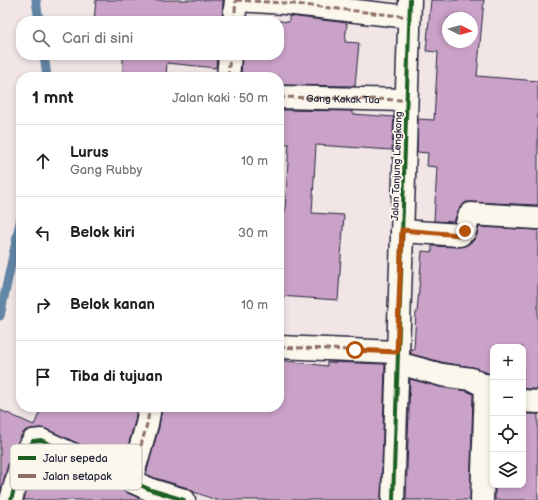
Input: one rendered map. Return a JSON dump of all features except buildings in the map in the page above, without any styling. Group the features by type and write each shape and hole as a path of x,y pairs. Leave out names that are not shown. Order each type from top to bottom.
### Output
{"street":[{"path":"234,16 236,0 409,9"},
{"name":"Jalan Tanjung Lengkong","path":"392,500 409,9"},
{"path":"228,72 230,60"},
{"name":"Gang Kakak Tua","path":"284,98 406,100"},
{"path":"402,230 460,235 465,231 469,216 472,214 538,218"},
{"path":"284,347 397,357 442,375 471,379 489,388 482,500"},
{"path":"526,401 538,402"},
{"path":"141,444 149,412"},
{"path":"31,444 33,441 41,440 50,444"},
{"path":"142,486 184,500"},
{"path":"11,500 14,490"}],"waterway":[{"path":"36,0 38,16"},
{"path":"45,60 46,72"},
{"path":"0,316 16,241"}],"marked path":[{"path":"236,0 285,3 409,17"},
{"path":"234,16 236,0"},
{"path":"228,72 230,60"},
{"path":"284,97 406,100"},
{"path":"284,347 397,352"},
{"path":"141,444 149,412"}],"cycle path":[{"path":"393,500 410,0"},
{"path":"31,444 33,441 41,440 50,444"},
{"path":"142,486 184,500"},
{"path":"11,500 14,490"}],"route":[{"path":"355,350 397,352 402,230 460,235 465,231"}]}
